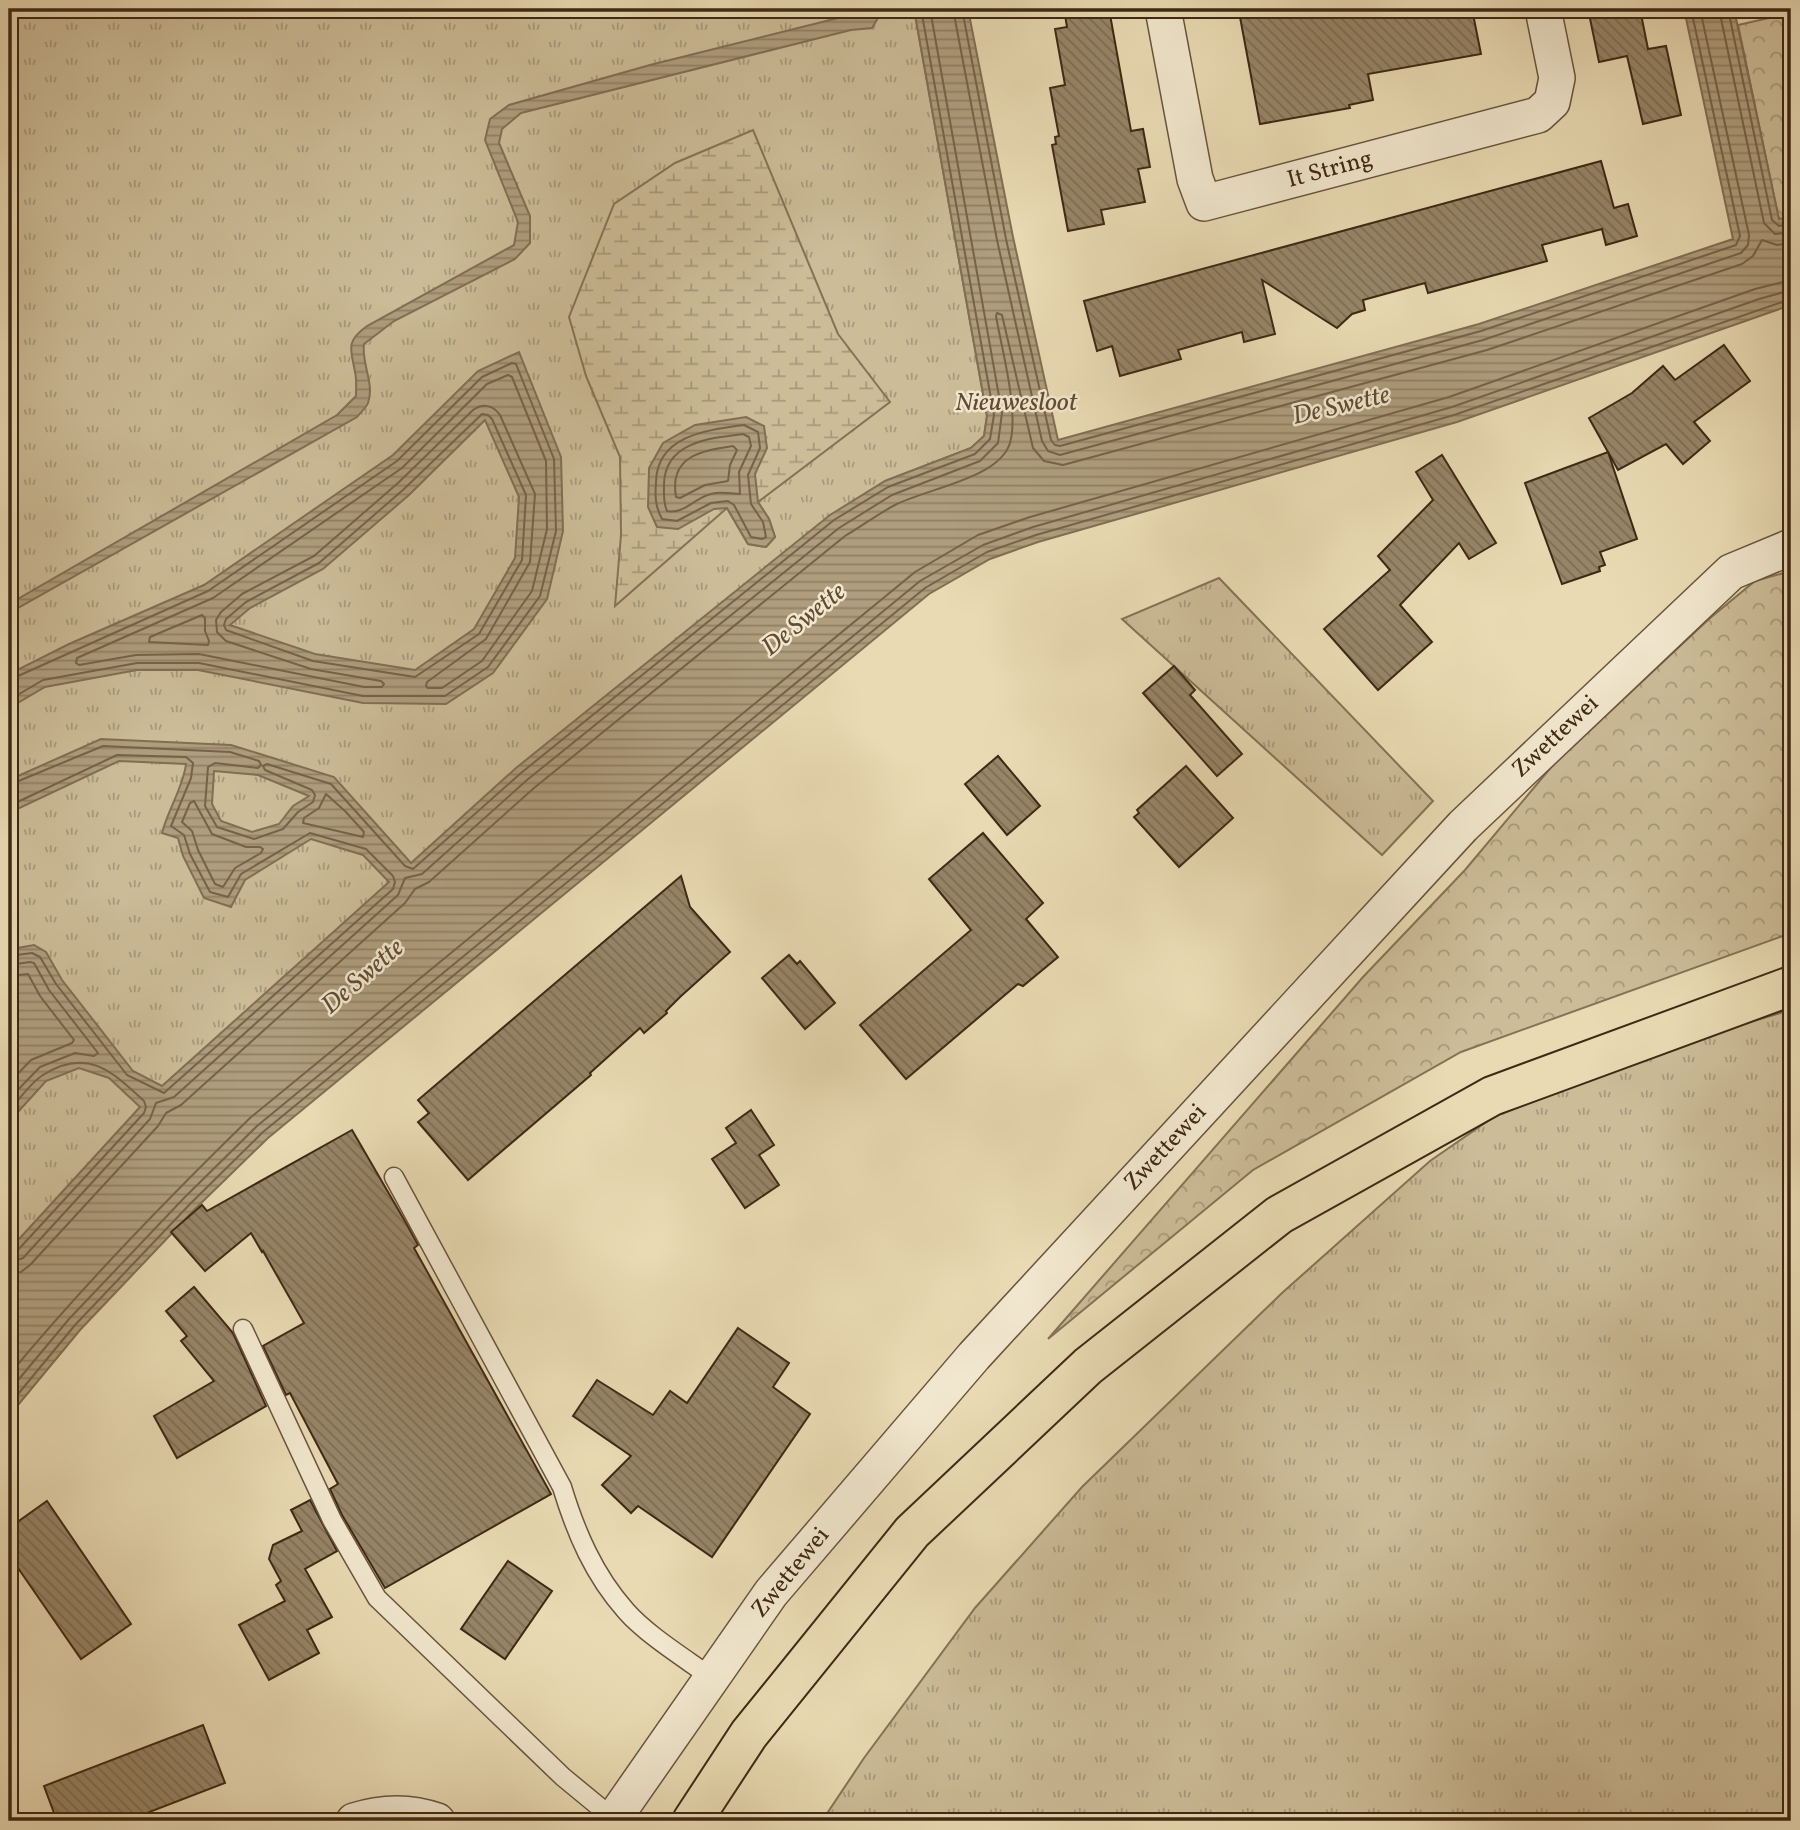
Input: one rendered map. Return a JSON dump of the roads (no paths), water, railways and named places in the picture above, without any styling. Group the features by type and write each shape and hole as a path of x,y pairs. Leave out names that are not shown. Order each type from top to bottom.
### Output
{"main road":[{"path":"692,1821 749,1734 912,1532 1088,1366 1279,1215 1492,1096 1791,986"}],"street":[{"name":"It String","path":"1163,9 1195,179 1204,203 1538,115 1552,102 1557,78 1544,9"},
{"name":"Zwettewei","path":"613,1820 771,1593 974,1356 1463,826 1731,572 1791,547"},
{"path":"354,1821 372,1815 398,1813 438,1821"}],"lane":[{"path":"394,1177 562,1487 575,1531 601,1579 628,1613 712,1678"},
{"path":"243,1329 332,1520 377,1598 562,1777 613,1820"}],"water":[{"path":"853,9 878,9 879,16 872,28 851,30 521,113 502,129 499,143 530,216 530,243 515,259 394,321 364,344 370,396 367,405 357,417 9,613 9,604 337,415 356,396 351,346 360,332 514,245 518,222 485,140 490,119 509,105 650,65 846,16"},
{"path":"914,9 968,9 1013,237 1058,440 1479,324 1733,239 1684,9 1734,9 1779,219 1791,216 1791,305 1457,422 1038,542 990,559 929,594 268,1138 195,1209 80,1330 9,1416 9,1250 140,1107 109,1078 79,1068 46,1081 9,1122 9,954 12,949 34,945 46,952 62,980 133,1071 162,1086 389,882 363,855 311,839 245,880 231,907 204,898 183,856 178,838 162,833 182,782 186,764 119,761 9,813 9,780 101,739 231,745 334,777 411,863 516,768 830,515 885,481 971,448 984,436 987,416","holes":["214,771 258,775 309,796 293,806 279,824 252,832 221,821 212,804"]},
{"path":"519,352 561,457 563,531 547,599 493,673 446,704 363,703 198,670 137,670 45,687 9,708 9,674 69,644 204,585 393,455 478,371","holes":["485,420 519,497 515,558 474,629 415,670 315,654 230,625 250,608 323,569 409,495"]},
{"path":"746,417 764,426 767,448 755,474 758,502 769,519 775,537 766,547 748,544 727,508 714,509 678,529 657,527 648,507 649,468 663,443 695,425"}],"water label":[{"name":"Nieuwesloot","path":"1016,403"},
{"name":"De Swette","path":"1341,406"},
{"name":"De Swette","path":"804,620"},
{"name":"De Swette","path":"363,977"}]}
